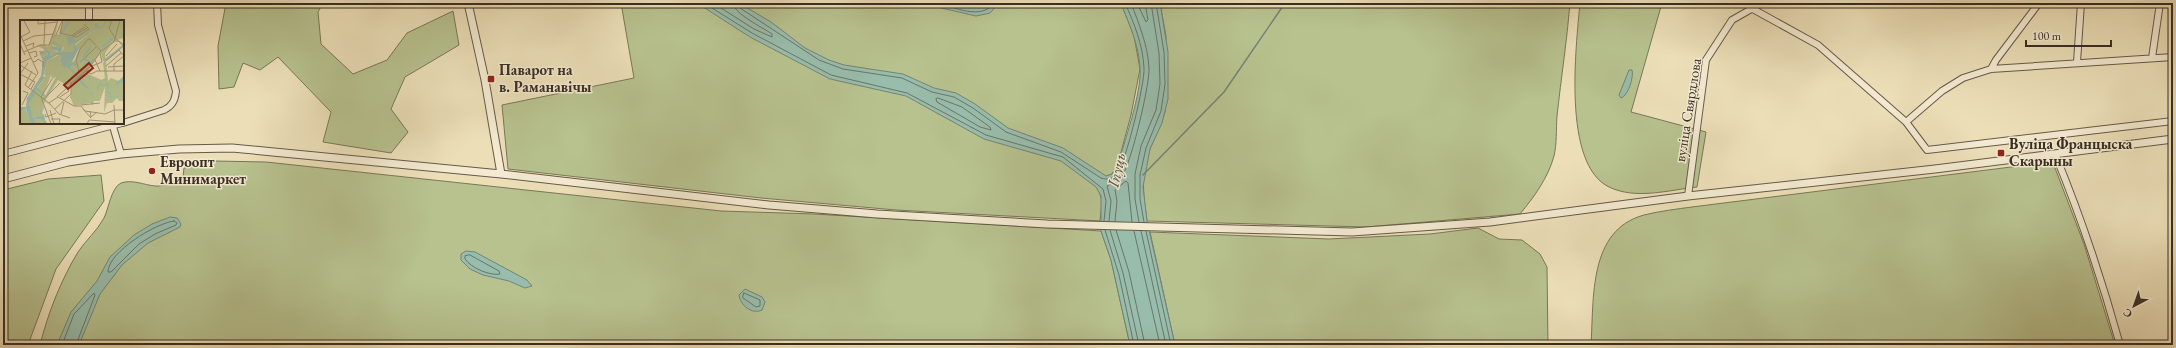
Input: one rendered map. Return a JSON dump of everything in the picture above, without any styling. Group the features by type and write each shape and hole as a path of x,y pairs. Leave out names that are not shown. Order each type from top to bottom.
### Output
{"street":[{"path":"89,3 89,20"},
{"path":"124,122 164,110 174,102 176,91 158,25 157,3"},
{"path":"468,3 485,80 501,174"},
{"name":"вуліца Свярдлова","path":"1688,196 1706,60 1732,20 1762,3"},
{"path":"1991,69 1996,60 2039,3"},
{"path":"2077,62 2081,3"},
{"path":"2152,58 2160,3"},
{"path":"1751,8 1818,45 1906,122 1927,150 2173,121"},
{"path":"1906,122 1942,91 1963,78 1991,69 2077,62 2173,57"},
{"path":"3,154 112,124 121,154"},
{"path":"3,179 68,162 121,154 179,149 232,148 501,174 769,205 877,214 1047,224 1352,232 1490,222 1688,196 2173,139"},
{"path":"2055,154 2076,204 2102,278 2120,345"}],"green space":[{"path":"226,3 323,3 318,12 321,44 353,74 387,60 407,33 453,11 459,45 405,77 391,109 408,132 391,153 323,142 331,112 278,57 260,70 243,63 234,87 219,89 218,46"},
{"path":"621,3 1121,3 1134,36 1140,69 1131,115 1117,167 1112,174 1106,176 1099,191 1102,201 1100,221 896,210 761,198 508,169 502,105 634,78"},
{"path":"1160,3 1570,3 1557,116 1556,146 1548,172 1535,194 1520,214 1366,227 1147,221 1143,176 1150,149 1165,112 1166,36"},
{"path":"1580,3 1662,3 1631,112 1706,132 1697,187 1653,193 1630,193 1609,187 1594,174 1584,155 1578,130 1575,103 1576,47"},
{"path":"215,161 266,162 721,211 814,214 1101,231 1111,260 1130,345 40,345 51,309 66,274 84,243 104,218 115,189 121,183 125,182 158,186 178,183 183,177 184,168"},
{"path":"2043,163 2055,168 2084,244 2115,345 1591,345 1594,288 1603,251 1613,235 1626,223 1644,215 1692,207"},
{"path":"101,175 104,201 56,269 28,345 3,345 3,190 48,179"},
{"path":"1478,228 1499,239 1522,240 1540,254 1547,267 1548,345 1175,345 1150,232 1329,239 1430,234"}],"water":[{"name":"Іпуць","path":"697,3 739,3 771,22 805,48 829,60 844,65 903,74 934,88 956,93 975,104 1008,128 1063,148 1106,176 1112,174 1117,167 1132,118 1140,78 1138,51 1121,3 1160,3 1168,52 1168,99 1162,123 1150,149 1143,187 1147,221 1175,345 1130,345 1111,260 1101,231 1101,196 1096,187 1061,161 984,139 906,96 830,79 750,37"},
{"path":"920,3 999,3 990,13 976,16"},
{"path":"1629,70 1632,70 1631,81 1626,94 1621,98 1619,95"},
{"path":"170,217 177,218 181,224 180,227 148,243 122,265 100,294 79,345 57,345 71,312 97,281 110,257 134,235 152,224"},
{"path":"466,251 475,252 527,280 532,286 525,288 509,281 483,275 470,269 461,260 461,254"},
{"path":"745,289 762,297 765,302 762,310 754,311 744,305 739,295"}],"waterway":[{"path":"1143,175 1224,92 1285,3"}],"place":[{"name":"Паварот на в. Раманавічы","path":"491,79"},
{"name":"Вуліца Францыска Скарыны","path":"2001,153"},
{"name":"Евроопт Минимаркет","path":"152,171"}]}
